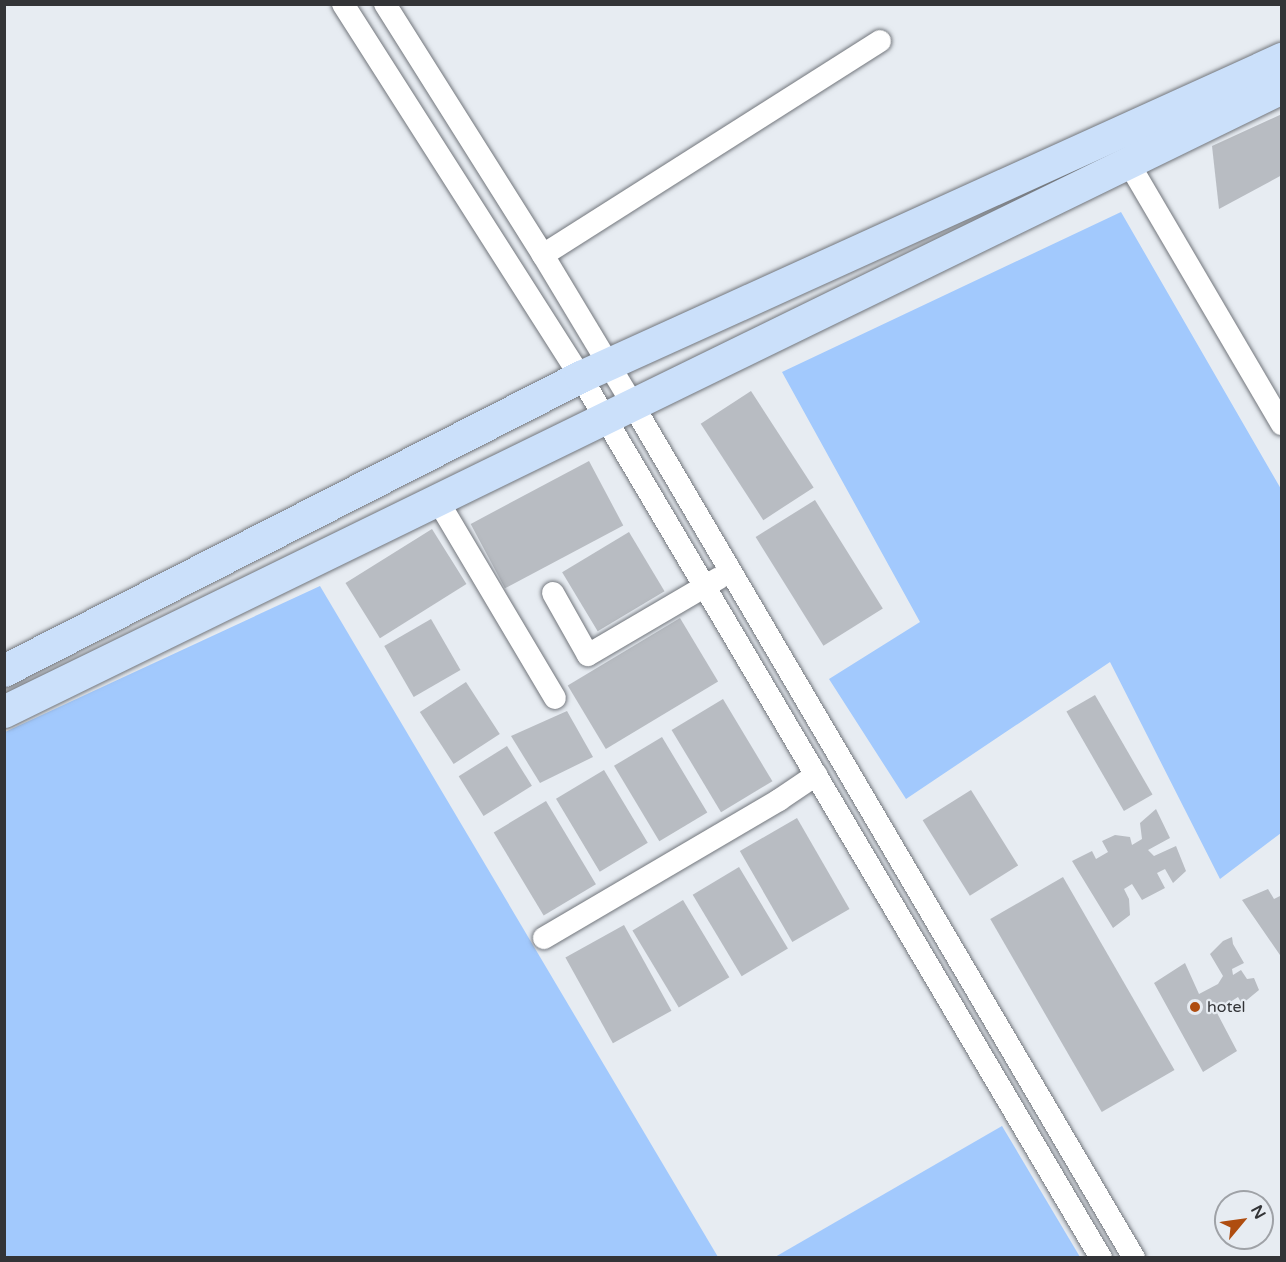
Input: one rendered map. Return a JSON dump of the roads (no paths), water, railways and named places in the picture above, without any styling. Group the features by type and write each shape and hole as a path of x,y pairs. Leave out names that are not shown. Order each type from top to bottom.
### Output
{"street":[{"path":"343,4 594,371 633,405 1134,1257"},
{"path":"385,4 543,255 594,371 605,420 706,586 1101,1257"},
{"path":"543,255 880,41"},
{"path":"4,671 594,371 1281,59"},
{"path":"4,712 1281,88"},
{"path":"1128,162 1281,424"},
{"path":"438,501 555,698"},
{"path":"553,593 588,655 731,571"},
{"path":"544,938 779,801 816,775"},
{"path":"840,814 865,799"},
{"path":"1017,1114 1041,1100"}],"place":[{"name":"hotel","path":"1195,1007"}]}
